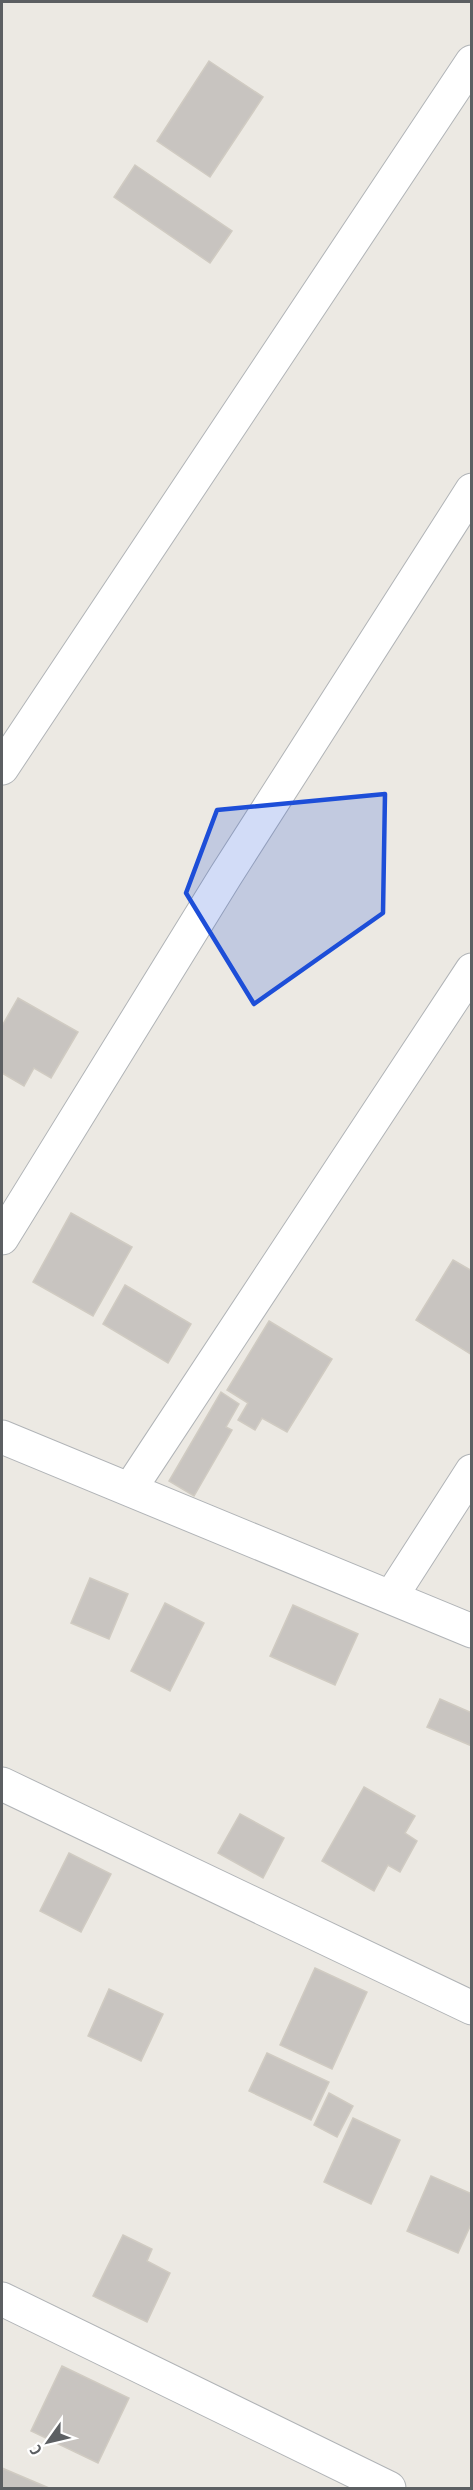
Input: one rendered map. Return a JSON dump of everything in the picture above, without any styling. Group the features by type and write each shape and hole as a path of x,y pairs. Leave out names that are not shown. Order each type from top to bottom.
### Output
{"street":[{"path":"2,768 471,62"},
{"path":"2,1238 226,875 471,490"},
{"path":"130,1490 471,970"},
{"path":"2,1437 471,1630"},
{"path":"391,1597 471,1471"},
{"path":"2,1784 471,2008"},
{"path":"2,2299 389,2488"}],"highlighted area":[{"path":"385,794 383,913 254,1004 186,893 217,810"}],"building":[{"path":"209,61 263,97 210,177 157,141"},
{"path":"135,165 232,231 210,263 114,197"},
{"path":"18,998 78,1032 51,1078 34,1068 24,1086 2,1073 2,1026"},
{"path":"71,1213 132,1247 93,1316 33,1282"},
{"path":"453,1260 472,1271 472,1355 416,1320"},
{"path":"125,1285 191,1324 168,1363 103,1324"},
{"path":"269,1321 332,1359 287,1432 262,1418 255,1430 238,1420 248,1403 227,1390"},
{"path":"221,1392 239,1404 226,1427 232,1430 194,1496 169,1481"},
{"path":"90,1578 128,1594 109,1639 71,1623"},
{"path":"165,1603 204,1623 170,1691 131,1671"},
{"path":"293,1605 358,1634 335,1685 270,1656"},
{"path":"440,1699 472,1713 472,1746 427,1727"},
{"path":"364,1787 415,1816 405,1833 417,1841 400,1872 388,1865 374,1891 322,1861"},
{"path":"240,1814 284,1838 263,1878 218,1853"},
{"path":"69,1853 111,1874 81,1932 40,1911"},
{"path":"315,1968 367,1992 332,2069 280,2045"},
{"path":"109,1989 163,2014 141,2061 88,2036"},
{"path":"267,2053 329,2082 311,2120 249,2091"},
{"path":"329,2093 353,2106 337,2137 314,2125"},
{"path":"353,2118 400,2140 371,2204 324,2182"},
{"path":"431,2176 472,2194 472,2222 458,2253 407,2231"},
{"path":"123,2235 152,2249 147,2261 170,2273 147,2322 93,2296"},
{"path":"62,2366 129,2398 98,2463 31,2431"},
{"path":"2,2468 49,2488 2,2488"}]}
